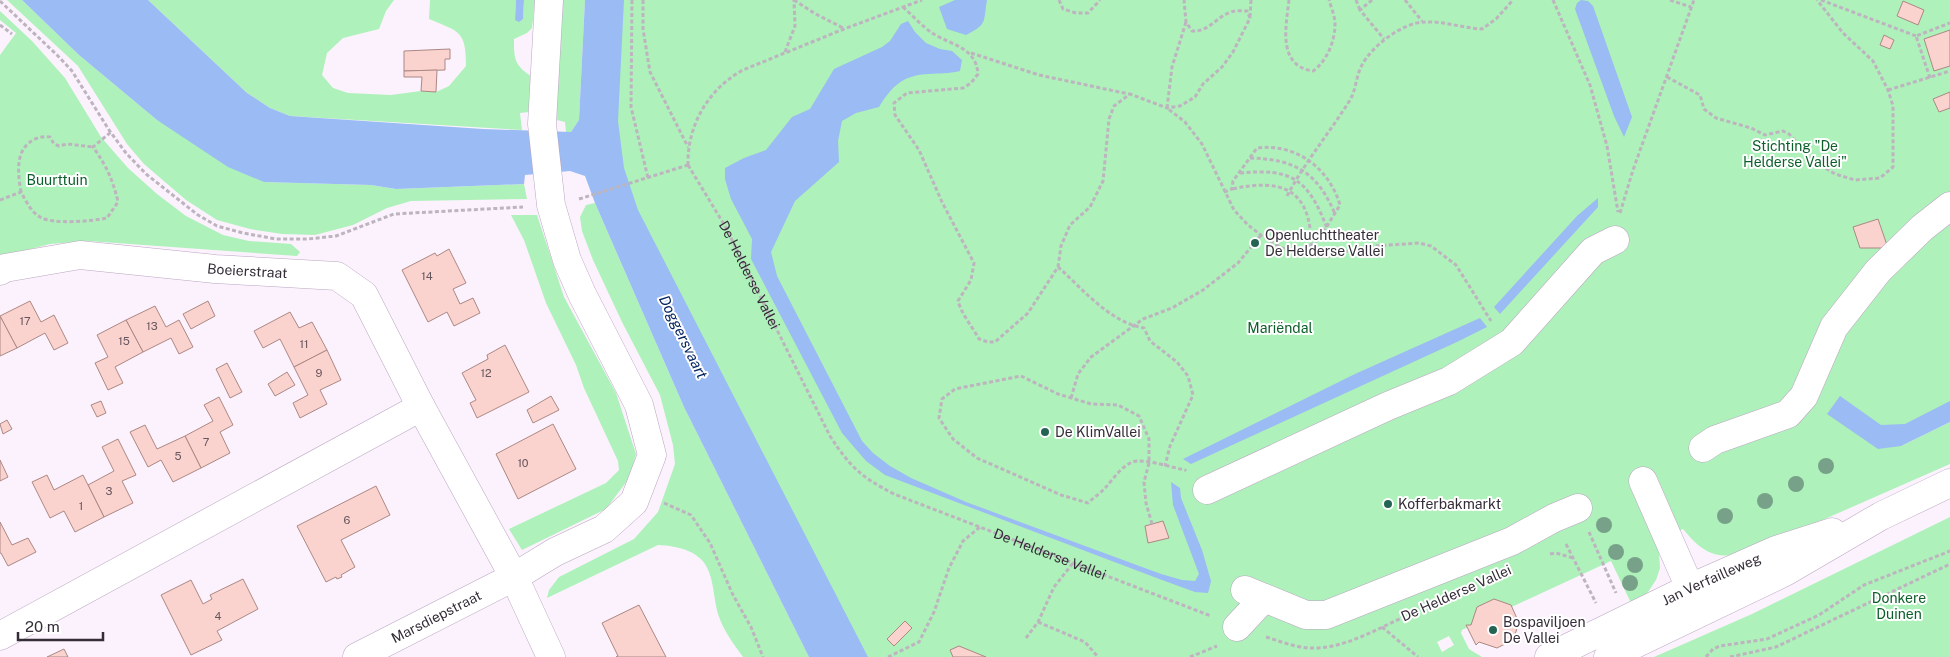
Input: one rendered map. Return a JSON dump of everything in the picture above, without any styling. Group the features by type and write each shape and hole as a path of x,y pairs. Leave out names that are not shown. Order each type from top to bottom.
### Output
{"street":[{"path":"514,577 555,552 604,529 634,502 652,455 639,405 582,294 567,260 550,198 542,124 549,0"},
{"path":"1703,448 1715,440 1788,414 1804,396 1834,327 1878,271 1922,228 1950,206"},
{"path":"1207,490 1388,406 1449,381 1512,342 1593,251 1615,240"},
{"name":"Boeierstraat","path":"0,271 5,268 80,255 215,269 337,276 364,295 421,407 514,577 551,657"},
{"path":"0,636 421,407"},
{"path":"1643,481 1700,612"},
{"name":"Jan Verfailleweg","path":"1608,657 1785,572 1881,516 1950,483"},
{"name":"De Helderse Vallei","path":"1238,627 1255,594 1306,615 1326,615 1512,541 1554,518 1578,508"},
{"name":"Jan Verfailleweg","path":"1549,657 1690,588 1776,550 1881,516"},
{"name":"Marsdiepstraat","path":"357,657 514,577"}],"path":[{"path":"632,0 631,107 648,178"},
{"path":"643,0 643,29 650,72 688,147"},
{"path":"785,53 795,26 794,0"},
{"path":"794,0 844,29"},
{"path":"583,198 639,182 688,165 688,147 692,132 704,106 726,79 844,29 922,0"},
{"path":"1059,0 1063,9 1076,13 1088,13 1100,0"},
{"path":"1167,108 1172,67 1186,22 1184,0"},
{"path":"1167,108 1180,106 1195,97 1203,84 1222,67 1233,52 1250,18 1251,0"},
{"path":"1289,0 1285,31 1289,56 1304,69 1313,71 1322,65 1331,42 1335,24 1329,0"},
{"path":"1356,0 1360,10 1384,39"},
{"path":"1360,10 1372,0"},
{"path":"1404,0 1422,21"},
{"path":"1287,196 1302,169 1352,98 1362,66 1384,39 1422,21 1445,22 1464,28 1482,29 1496,18 1513,0"},
{"path":"1553,0 1590,86 1607,146 1619,219 1633,170 1694,0"},
{"path":"1670,0 1691,7"},
{"path":"1667,77 1700,95 1704,109 1716,118 1751,128 1765,135 1783,131 1795,140 1814,161 1835,174 1855,180 1880,178 1893,167 1893,106 1888,90 1874,61 1843,33 1819,0"},
{"path":"1819,0 1916,36 1950,23"},
{"path":"0,1 72,71 126,154 146,174 198,215 218,226 276,239 308,239 336,236 394,214 550,198"},
{"path":"903,7 931,32 971,53 1040,75 1130,94 1167,108 1185,122 1202,144 1234,210 1248,225 1282,248 1311,256 1327,257 1360,248 1418,243 1431,246 1456,265 1500,335 1512,342"},
{"path":"1186,22 1192,31 1199,31 1232,12 1247,11 1250,18"},
{"path":"0,25 12,34"},
{"path":"1916,36 1930,78"},
{"path":"971,53 978,64 978,74 971,83 962,88 907,93 894,103 895,115 919,150 942,202 974,263 970,280 958,301 961,312 971,324 979,339 988,342 995,342 1028,312 1058,267 1061,246 1070,225 1090,207 1103,181 1109,119 1114,106 1130,94"},
{"path":"1888,90 1950,71"},
{"path":"93,147 113,179 118,202 107,218 90,222 41,218 27,205 21,192 18,163 22,150 28,143 46,136 50,137 54,144 59,146 67,144 93,147 111,132"},
{"path":"1232,189 1233,181 1257,148 1270,146 1289,151 1308,160 1326,174 1336,191 1340,205 1336,215 1319,240 1311,245"},
{"path":"1250,158 1271,158 1302,169 1312,176 1323,189 1336,215"},
{"name":"De Helderse Vallei","path":"688,165 725,226 830,436 845,459 857,472 887,490 980,527 1238,627 1296,646 1319,648 1341,645 1408,615"},
{"path":"1240,173 1267,171 1280,173 1296,180 1307,188 1315,200 1327,228"},
{"path":"1224,192 1264,184 1289,191 1302,202 1308,214 1311,228 1311,256"},
{"path":"0,200 21,192"},
{"path":"1071,398 1078,374 1091,357 1143,319 1172,308 1203,290 1238,263 1261,235"},
{"path":"1058,267 1110,314 1134,326 1144,328 1150,340 1177,362 1188,376 1192,395 1170,446 1165,466"},
{"path":"1152,524 1146,503 1144,482 1149,463 1149,439 1139,416 1118,405 1091,404 1058,394 1021,376 955,389 942,399 939,418 953,439 977,458 1060,495 1088,502 1106,487 1116,472 1137,461 1149,463 1165,466 1185,470 1207,490"},
{"path":"638,492 691,515 710,543 733,595 751,627 763,657"},
{"path":"1578,508 1618,623"},
{"path":"888,657 918,642 934,612 949,568 963,541 980,527"},
{"path":"1706,657 1713,649 1720,646 1767,639 1819,615 1864,585 1950,551"},
{"path":"1548,554 1556,553 1573,558 1618,623"},
{"path":"1026,638 1038,622 1054,587 1074,563"},
{"path":"1730,657 1776,646 1950,564"},
{"path":"1038,622 1085,642 1098,657"},
{"path":"1382,627 1418,657"}],"green space":[{"path":"7,0 22,0 79,55 157,120 264,182 371,185 396,189 524,184 527,199 411,201 387,208 353,225 315,235 282,234 250,229 217,220 186,200 144,164 127,144 78,66"},
{"path":"148,0 394,0 386,11 379,29 343,38 327,53 322,75 333,88 348,93 391,95 421,91 436,92 449,86 466,66 465,46 459,34 429,19 430,0 516,0 515,20 523,19 524,0 535,0 532,28 527,33 514,39 516,60 521,68 531,76 529,112 520,113 522,130 290,116 270,108 247,93"},
{"path":"561,0 585,0 579,120 571,132 566,132 565,122 557,120 556,100"},
{"name":"Mariëndal","path":"615,0 1950,0 1950,412 1901,446 1950,422 1950,464 1752,551 1740,554 1713,554 1698,545 1683,529 1655,542 1659,552 1660,568 1656,580 1646,595 1631,603 1611,561 1462,630 1461,633 1469,649 1482,657 838,657 609,164","holes":["1449,636 1454,645 1442,652 1437,642"]},
{"name":"Buurttuin","path":"0,11 32,41 65,78 101,137 128,168 157,194 186,216 223,235 249,241 291,244 300,252 297,256 88,241 50,244 0,257 0,55 16,33 0,20"},
{"path":"595,203 684,407 809,657 743,657 720,620 711,577 706,565 695,554 681,548 658,545 547,598 549,590 559,577 634,539 658,512 675,464 673,445 660,395 622,322 593,260 582,231 580,217 586,205"},
{"path":"511,215 537,215 564,297 616,393 636,454 630,477 606,509 522,550 509,529 606,483 619,470 618,461 584,388 576,365 546,303 524,240"},
{"name":"Donkere Duinen","path":"1950,517 1950,657 1654,657 1752,614"}],"water":[{"name":"Doggersvaart","path":"22,0 148,0 247,93 270,108 290,116 483,129 571,132 579,120 585,0 624,0 618,121 624,168 638,210 868,657 809,657 684,407 585,176 570,171 525,175 524,184 396,189 371,185 264,182 228,167 157,120 79,55"},
{"path":"516,0 524,0 523,19 519,22 515,20"},
{"path":"955,0 987,0 983,22 978,28 966,35 947,29 939,7"},
{"path":"1581,0 1588,1 1593,6 1632,117 1624,137 1614,116 1575,9 1577,3"},
{"path":"908,21 915,32 926,43 940,49 952,51 962,60 960,71 920,75 905,79 889,93 879,107 856,113 842,121 838,141 839,162 795,201 771,252 777,276 862,441 873,453 890,466 911,478 966,502 1161,574 1182,580 1195,581 1199,574 1173,505 1171,482 1180,488 1181,498 1202,550 1211,581 1208,593 1195,592 1162,580 885,475 866,461 842,433 751,259 752,239 731,199 725,179 725,168 744,158 766,150 792,117 810,109 834,69 882,47 890,41 901,24"},
{"path":"1598,198 1598,207 1500,314 1494,307 1577,216"},
{"path":"1480,318 1487,327 1459,341 1191,464 1183,459 1355,374"},
{"path":"1840,396 1881,425 1905,424 1950,401 1950,422 1901,446 1878,449 1827,414"}],"building":[{"path":"1903,1 1924,10 1918,25 1897,16"},
{"path":"1950,30 1950,66 1934,71 1924,39"},
{"path":"1884,35 1894,40 1890,49 1880,45"},
{"path":"450,49 450,59 445,59 445,70 404,71 404,51"},
{"path":"437,70 436,92 421,91 422,77 404,77 404,71"},
{"path":"1950,92 1950,108 1939,112 1933,99"},
{"path":"1878,219 1888,248 1860,248 1853,227"},
{"path":"449,249 466,283 453,289 460,304 473,298 480,313 454,326 447,312 428,322 402,270 435,253 437,256"},
{"path":"30,301 41,322 54,315 68,343 54,350 45,333 17,348 0,316"},
{"path":"208,301 215,316 191,329 183,314"},
{"path":"155,306 166,327 179,320 193,347 179,354 171,338 143,352 126,320"},
{"path":"290,312 299,328 312,322 327,350 294,367 280,339 263,348 254,331"},
{"path":"0,316 17,348 0,356"},
{"path":"126,320 143,352 115,367 123,383 108,390 95,363 108,357 97,335"},
{"path":"505,345 529,392 477,418 470,403 476,400 462,373 488,359 487,355"},
{"path":"327,350 341,380 320,390 327,404 300,418 293,403 308,395 294,367"},
{"path":"227,363 242,392 230,398 216,369"},
{"path":"287,372 295,385 275,396 268,384"},
{"path":"551,396 559,410 533,423 527,410"},
{"path":"219,397 233,425 220,432 230,453 201,468 185,436 213,421 204,405"},
{"path":"101,401 106,413 97,417 91,405"},
{"path":"7,420 12,429 3,434 0,424"},
{"path":"553,424 576,469 518,499 496,454"},
{"path":"145,425 157,449 185,436 201,468 173,482 161,460 148,467 130,432"},
{"path":"118,439 136,475 122,481 133,503 104,517 88,485 114,471 102,447"},
{"path":"0,460 8,477 0,481"},
{"path":"47,475 54,490 83,475 104,517 75,532 64,511 50,518 32,482"},
{"path":"376,486 390,515 341,540 355,567 341,575 342,577 337,579 336,577 326,582 297,526"},
{"path":"1163,521 1169,538 1148,543 1145,526"},
{"path":"0,522 12,545 28,538 36,552 8,566 0,553"},
{"path":"243,579 258,609 217,631 222,640 191,655 161,595 191,580 203,604 212,599 210,595"},
{"path":"1494,599 1511,605 1519,623 1513,640 1497,648 1479,642 1476,645 1466,625 1471,625 1477,607"},
{"path":"639,605 666,657 616,657 618,656 602,623"},
{"path":"905,621 912,628 894,646 887,639"},
{"path":"959,646 986,657 953,657 950,650"},
{"path":"64,649 68,657 47,657"}],"place":[{"name":"Openluchttheater De Helderse Vallei","path":"1255,243"},
{"name":"De KlimVallei","path":"1045,432"},
{"name":"Kofferbakmarkt","path":"1388,504"},
{"name":"Bospaviljoen De Vallei","path":"1493,630"}],"park label":[{"name":"Stichting \"De Helderse Vallei\"","path":"1795,154"}]}
